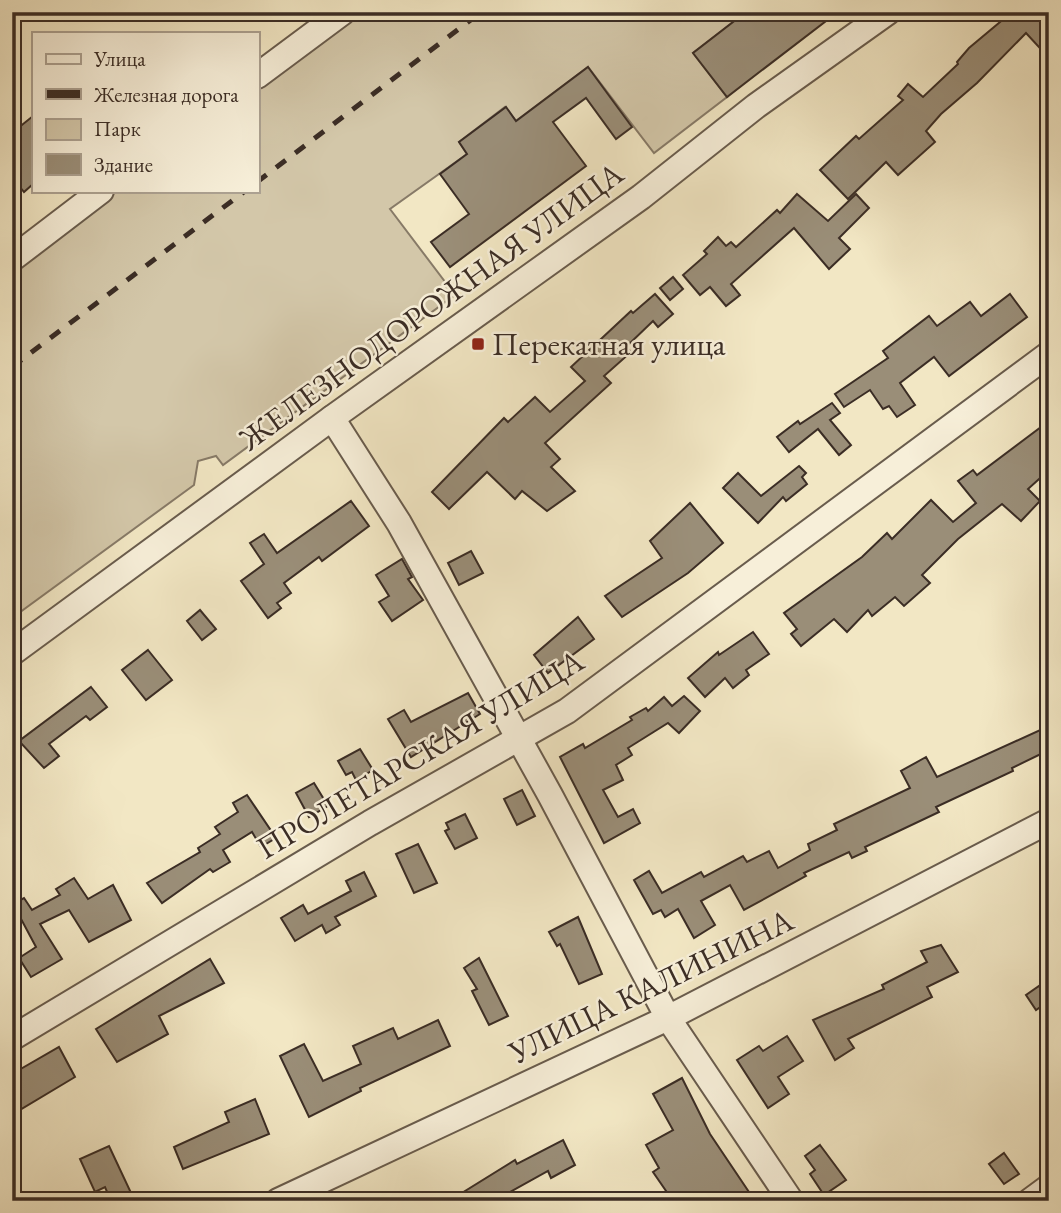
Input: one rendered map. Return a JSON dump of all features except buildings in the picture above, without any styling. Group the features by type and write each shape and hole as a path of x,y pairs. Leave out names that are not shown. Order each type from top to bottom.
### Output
{"street":[{"path":"259,75 343,12"},
{"name":"ЖЕЛЕЗНОДОРОЖНАЯ УЛИЦА","path":"12,653 332,418 630,205 755,106 888,12"},
{"path":"12,259 100,192"},
{"name":"ПРОЛЕТАРСКАЯ УЛИЦА","path":"12,1038 517,737 567,711 1049,354"},
{"path":"332,418 399,523 668,1018 791,1201"},
{"name":"УЛИЦА КАЛИНИНА","path":"278,1201 668,1018 1049,821"},
{"path":"1030,1201 1049,1187"}],"green space":[{"path":"343,12 746,12 693,53 727,97 654,153 588,67 516,121 505,107 459,142 467,154 390,209 455,295 223,465 216,456 198,461 194,485 12,618 12,259 100,192 259,192 259,75"}],"railway":[{"path":"259,180 481,12"},
{"path":"12,367 244,192"}],"place":[{"name":"Перекатная улица","path":"478,344"}]}
